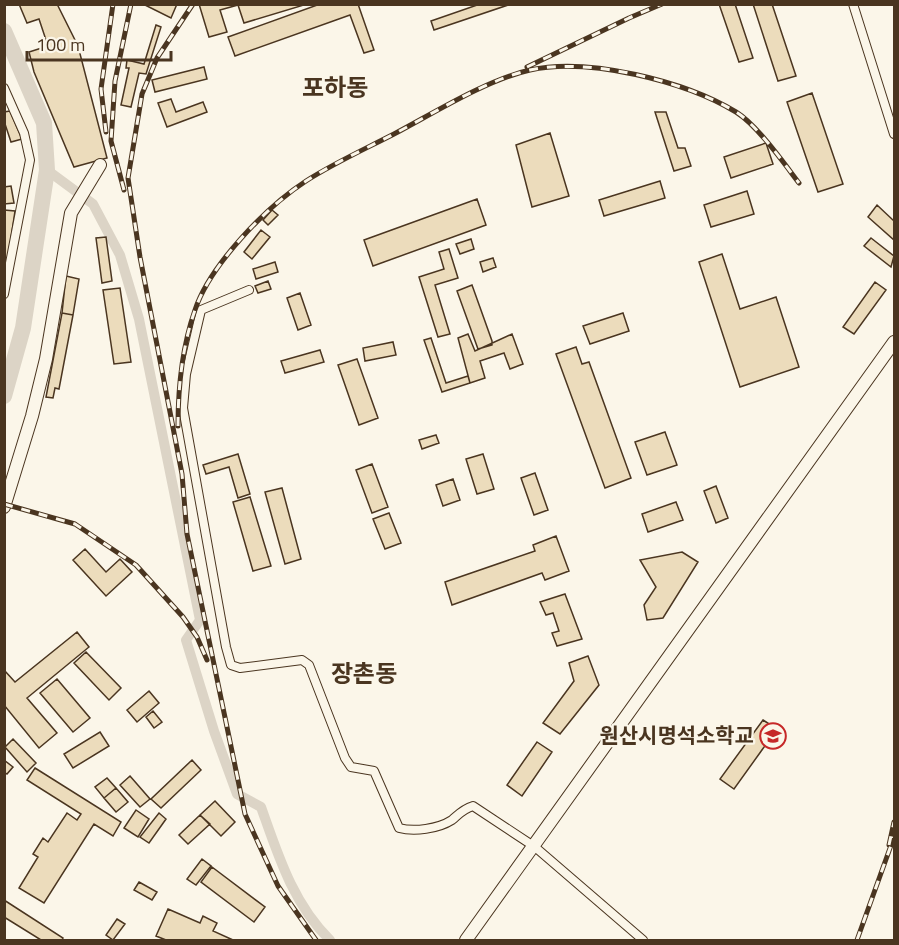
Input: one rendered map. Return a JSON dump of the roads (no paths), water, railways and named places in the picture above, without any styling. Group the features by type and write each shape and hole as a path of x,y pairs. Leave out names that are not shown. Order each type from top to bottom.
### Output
{"street":[{"path":"854,4 894,134"},
{"path":"4,88 24,133 30,160 4,294"},
{"path":"4,507 43,371 71,213 100,165"},
{"path":"249,290 201,310 186,374 183,408 231,665 240,668 302,660 309,665 345,758 351,767 374,771 399,828 413,832 450,821 464,809 472,806 535,847 643,940"},
{"path":"466,940 535,847 894,342"}],"waterway":[{"path":"4,31 44,123 47,170 23,328 4,396"},
{"path":"47,170 93,204 120,255 139,319 200,620 186,640 214,731 237,794 261,807 296,895 317,926 330,940"}],"railway":[{"path":"106,132 101,89 113,4"},
{"path":"124,190 111,141 115,81 131,4"},
{"path":"193,4 157,58 142,94 128,178 140,257 182,474 187,534 245,814 278,886 316,940"},
{"path":"527,67 662,4"},
{"path":"178,426 182,368 195,310 213,275 241,238 290,192 317,174 496,81 530,70 579,67 636,74 664,82 715,101 736,112 769,144 799,183"},
{"path":"4,504 75,524 136,565 183,617 197,637 207,660"},
{"path":"889,845 894,822"},
{"path":"857,940 894,837"}],"place":[{"name":"원산시명석소학교","path":"773,736"}],"district":[{"name":"포하동","path":"335,88"},
{"name":"장촌동","path":"364,674"}]}
